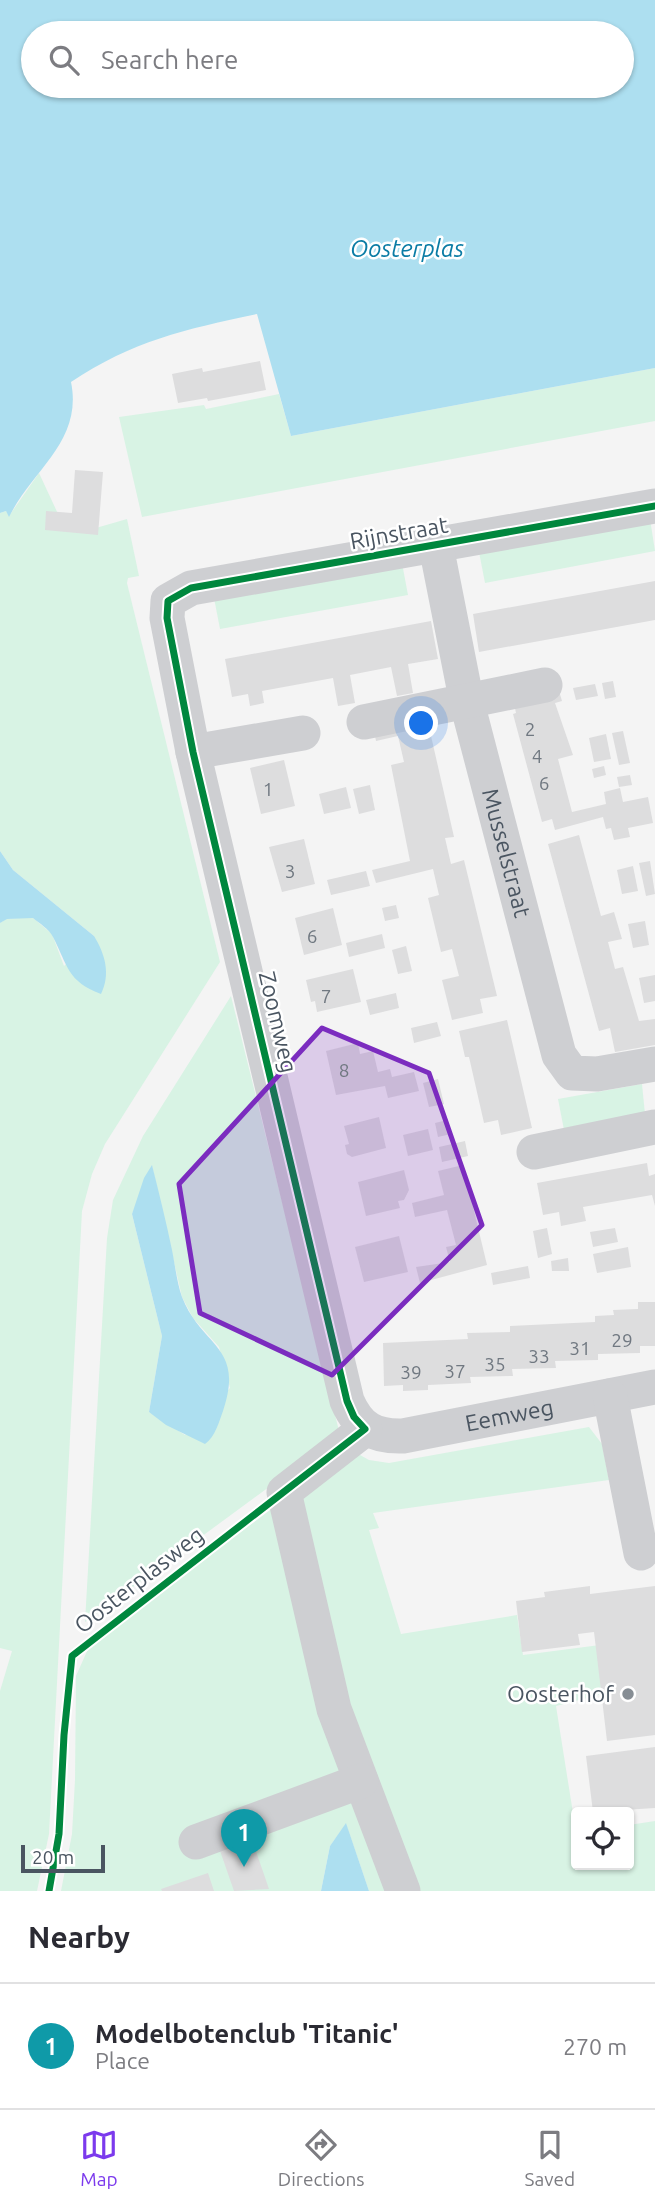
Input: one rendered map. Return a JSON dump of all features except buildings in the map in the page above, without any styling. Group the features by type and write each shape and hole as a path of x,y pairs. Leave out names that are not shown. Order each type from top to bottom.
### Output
{"street":[{"name":"Rijnstraat","path":"167,618 168,601 191,589 655,506"},
{"name":"Musselstraat","path":"436,546 467,703 559,1055 572,1073 654,1071"},
{"name":"Zoomweg","path":"167,618 193,752 347,1401 354,1417 365,1429"},
{"path":"364,722 545,685"},
{"path":"193,752 303,733"},
{"path":"534,1152 655,1127"},
{"name":"Eemweg","path":"365,1429 385,1437 403,1436 655,1387"},
{"path":"610,1396 641,1553"},
{"path":"365,1429 284,1492 334,1709 403,1891"},
{"path":"196,1842 361,1781"}],"highlighted area":[{"path":"322,1028 429,1073 482,1225 332,1375 200,1313 179,1184"}],"green space":[{"path":"655,368 655,421 142,517 119,417 204,405 206,409 279,394 291,436"},
{"path":"39,473 59,516 89,530 127,519 139,576 128,578 127,583 220,962 105,1144 92,1174 82,1211 49,1834 37,1891 0,1891 0,1691 12,1651 0,1648 0,923 6,919 32,917 52,934 64,966 94,936 13,870 0,851 0,513 6,511 9,516"},
{"path":"650,519 655,551 485,583 479,552"},
{"path":"402,563 408,595 220,629 214,598"},
{"path":"231,996 340,1435 85,1622 107,1238 113,1200 143,1136","holes":["152,1166 182,1297 193,1318 219,1347 230,1388 185,1435 149,1412 162,1336 132,1214"]},
{"path":"642,1084 645,1114 565,1135 558,1099"},
{"path":"589,1427 602,1444 609,1480 373,1513 379,1528 369,1530 401,1634 517,1615 523,1655 600,1645 606,1693 556,1706 572,1807 571,1870 634,1870 634,1824 655,1821 655,1891 410,1891 340,1704 294,1493 351,1450 369,1460 389,1463"},
{"path":"277,1505 395,1891 369,1891 346,1824 330,1846 321,1891 61,1891 72,1834 76,1676 88,1649 128,1615"}],"water":[{"name":"Oosterplas","path":"0,0 655,0 655,368 291,436 257,314 183,331 138,346 71,382 73,403 63,438 9,517 6,511 0,513"},
{"path":"0,851 13,870 94,936 101,950 106,972 101,994 75,978 51,934 33,918 7,919 0,923"},
{"path":"152,1165 182,1297 190,1314 225,1359 229,1373 223,1411 214,1433 205,1444 166,1425 149,1412 162,1336 132,1214 144,1178"},
{"path":"346,1823 369,1891 321,1891 330,1846"}],"cycle path":[{"name":"Oosterplasweg","path":"49,1891 59,1834 64,1735 72,1656 365,1429 354,1417 347,1401 193,752 167,618 168,601 191,588 655,506"}],"place":[{"name":"Oosterhof","path":"628,1694"},
{"name":"Modelbotenclub 'Titanic'","path":"244,1867"}]}
